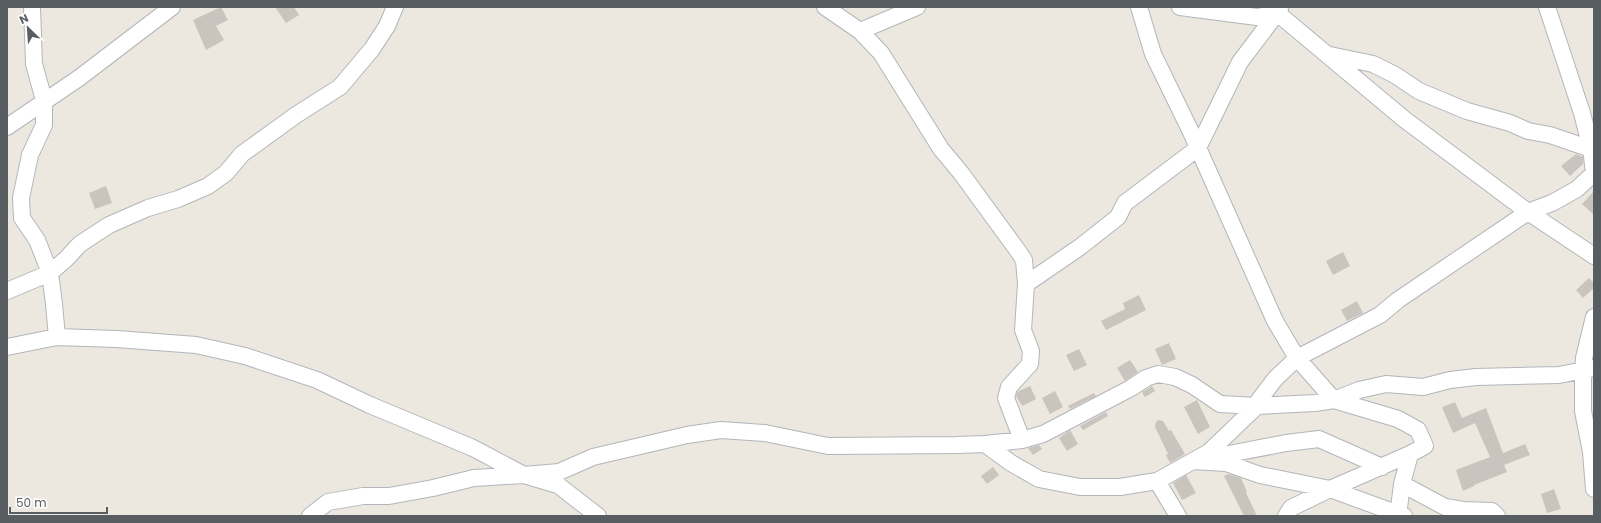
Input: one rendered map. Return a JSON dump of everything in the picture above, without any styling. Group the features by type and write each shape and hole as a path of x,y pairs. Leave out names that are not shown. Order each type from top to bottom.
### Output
{"street":[{"path":"32,7 34,64 44,100 44,125 30,155 21,198 22,218 36,240 50,273 57,337"},
{"path":"7,127 44,100 79,78 172,7"},
{"path":"7,291 50,273 80,244 109,225 148,208 178,199 208,186 226,173 242,154 296,115 340,87 372,49 387,26 395,7"},
{"path":"825,7 860,31 881,53 940,149 961,173 1024,260 1026,284 1023,330 1031,351 1030,364 1009,387 1006,398 1022,440"},
{"path":"860,31 917,7"},
{"path":"1138,7 1153,54 1198,148 1275,321 1297,358 1334,400 1398,419 1418,430 1425,446 1291,508 1286,516"},
{"path":"1180,7 1257,17 1277,9"},
{"path":"985,444 1011,463 1039,479 1080,487 1120,487 1157,481 1210,452 1257,406 1259,400 1275,379 1297,358 1380,315 1398,300 1528,212 1552,203 1578,189 1594,173 1592,149 1547,7"},
{"path":"1026,284 1080,247 1118,217 1125,203 1198,148 1240,62 1277,9"},
{"path":"1277,9 1327,54 1404,119 1528,212 1594,256"},
{"path":"1327,54 1373,64 1395,75 1419,91 1467,111 1510,123 1528,131 1550,135 1592,149"},
{"path":"1594,317 1584,358 1589,369 1583,411 1591,452 1594,489"},
{"path":"7,347 57,337 117,339 196,345 245,356 317,380 370,405 473,448 524,475 558,485 598,516"},
{"path":"310,516 328,502 363,496 390,496 474,478 558,472 593,457 687,435 722,430 765,433 828,446 985,444 1022,440 1043,434 1131,388 1152,375 1158,374 1175,377 1192,385 1220,404 1257,406 1315,403 1334,400 1359,390 1386,384 1423,387 1450,380 1476,377 1559,375 1589,369"},
{"path":"1193,461 1286,444 1319,440 1382,467"},
{"path":"1193,461 1226,463 1260,475 1330,489 1400,515 1402,484 1410,454"},
{"path":"1157,481 1178,516"},
{"path":"1402,484 1445,507 1464,513 1492,511 1498,516"}],"building":[{"path":"221,7 228,20 216,26 224,40 206,50 193,20"},
{"path":"275,7 294,7 299,15 286,23"},
{"path":"1576,154 1583,157 1583,164 1570,176 1561,166"},
{"path":"106,186 112,203 95,209 89,193"},
{"path":"1594,191 1594,215 1582,204"},
{"path":"1343,252 1350,266 1333,275 1326,261"},
{"path":"1589,278 1594,283 1594,288 1583,298 1576,290"},
{"path":"1139,295 1146,310 1106,330 1101,321 1125,309 1123,303"},
{"path":"1357,301 1363,313 1347,321 1341,310"},
{"path":"1169,343 1176,359 1162,365 1155,349"},
{"path":"1079,349 1087,365 1074,371 1066,355"},
{"path":"1130,360 1138,372 1125,381 1117,368"},
{"path":"1030,386 1036,399 1022,406 1016,396 1017,392"},
{"path":"1152,386 1155,391 1145,397 1142,392"},
{"path":"1055,391 1063,407 1050,414 1042,398"},
{"path":"1094,393 1096,396 1070,409 1068,406"},
{"path":"1197,400 1210,427 1198,434 1184,407"},
{"path":"1455,402 1462,418 1486,408 1503,453 1525,444 1530,455 1504,465 1507,472 1463,491 1456,470 1490,457 1475,423 1453,433 1442,407"},
{"path":"1106,412 1108,416 1083,430 1080,426"},
{"path":"1158,420 1163,421 1169,431 1171,430 1185,454 1170,463 1166,455 1168,454 1155,427"},
{"path":"1070,430 1078,444 1067,451 1059,438"},
{"path":"1039,445 1042,449 1033,455 1028,448"},
{"path":"993,467 999,475 987,484 981,476"},
{"path":"1228,474 1241,478 1247,492 1246,493 1257,516 1244,516 1224,476"},
{"path":"1186,475 1196,493 1182,500 1173,483"},
{"path":"1554,489 1561,509 1547,513 1541,494"}]}
